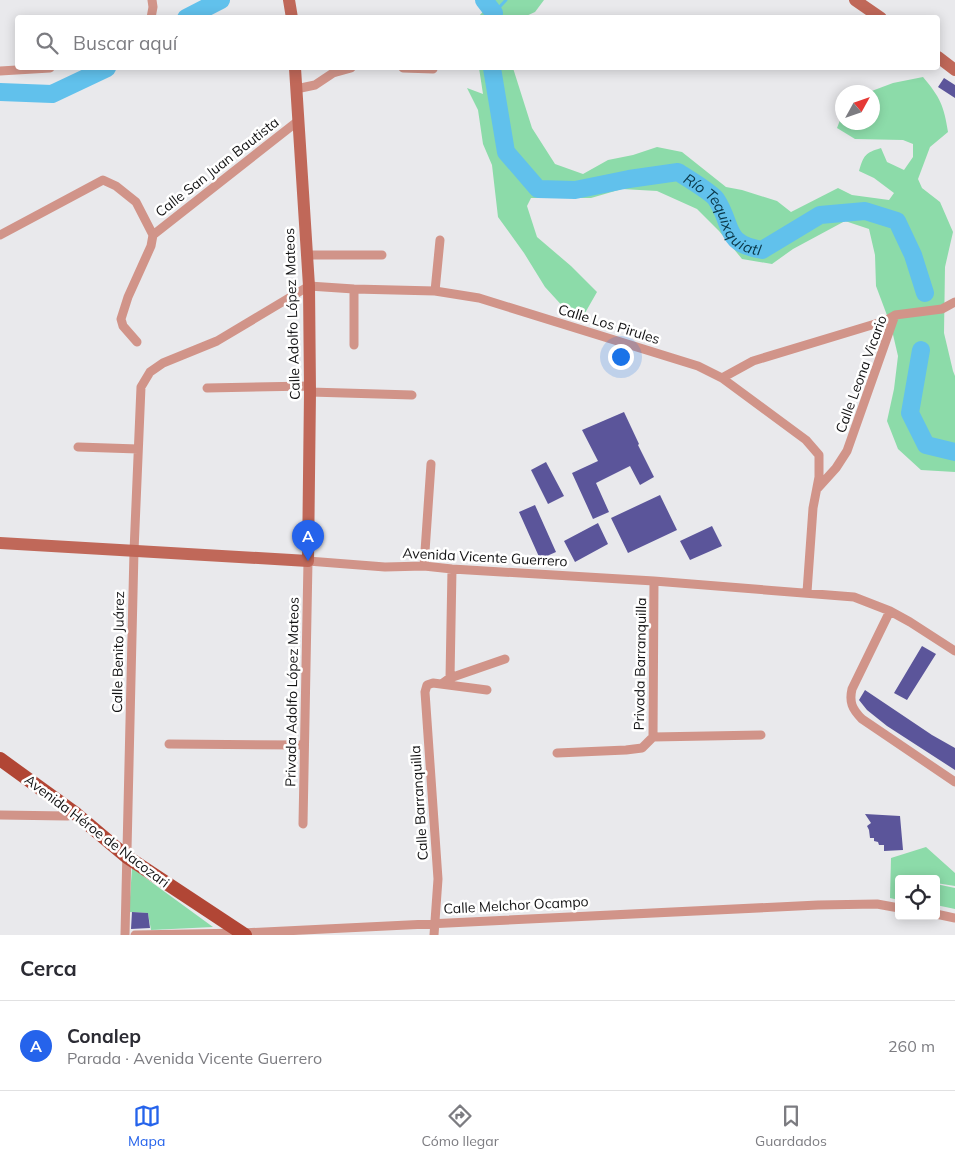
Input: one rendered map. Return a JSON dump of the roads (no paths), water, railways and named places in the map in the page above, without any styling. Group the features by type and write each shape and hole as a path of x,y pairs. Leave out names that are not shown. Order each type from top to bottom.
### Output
{"main road":[{"path":"289,0 292,15"},
{"path":"855,0 877,15"},
{"path":"940,59 955,70"},
{"name":"Calle Adolfo López Mateos","path":"295,70 309,286 308,561"},
{"name":"Avenida Vicente Guerrero","path":"0,543 308,561"},
{"name":"Avenida Héroe de Nacozari","path":"0,760 76,814 127,857 243,934"}],"street":[{"path":"151,15 152,0"},
{"path":"0,71 17,70"},
{"path":"296,89 315,85 333,73 343,70"},
{"name":"Calle San Juan Bautista","path":"137,342 123,326 121,319 128,297 154,235 298,120"},
{"name":"Calle San Juan Bautista","path":"0,235 103,180 116,186 136,202 154,235"},
{"path":"435,291 440,240"},
{"path":"307,255 382,255"},
{"name":"Calle Los Pirules","path":"309,286 354,290 435,291 479,298 698,366 722,378 806,440 819,455 819,477 813,508 807,592"},
{"name":"Calle Benito Juárez","path":"125,935 134,551 141,387 150,372 163,363 217,341 309,286"},
{"path":"354,290 354,345"},
{"name":"Calle Leona Vicario","path":"816,491 836,468 847,451 895,315 942,309 955,302"},
{"path":"722,378 753,361 885,320 895,315"},
{"path":"207,388 310,389 412,395"},
{"path":"78,447 138,450"},
{"path":"424,566 431,464"},
{"name":"Avenida Vicente Guerrero","path":"308,561 385,567 424,566 654,581 854,597 890,611 955,651"},
{"name":"Privada Adolfo López Mateos","path":"303,824 308,561"},
{"path":"446,680 452,569"},
{"name":"Privada Barranquilla","path":"557,753 642,748 653,737 654,581"},
{"path":"890,611 852,689 850,700 854,710 862,719 955,782"},
{"path":"446,680 505,659"},
{"path":"446,680 487,690"},
{"name":"Calle Barranquilla","path":"434,935 438,879 425,692 427,686 433,682 446,680"},
{"path":"653,737 761,735"},
{"path":"169,744 304,746"},
{"path":"0,815 67,816 76,814"},
{"name":"Calle Melchor Ocampo","path":"135,935 243,934 818,905 877,904 895,907"},
{"path":"940,915 955,918"}],"waterway":[{"name":"Río Tequixquiatl","path":"192,15 221,0"},
{"name":"Río Tequixquiatl","path":"484,0 494,15"},
{"path":"494,13 506,0"},
{"name":"Río Tequixquiatl","path":"0,92 52,94 103,70"},
{"name":"Río Tequixquiatl","path":"492,70 506,152 538,189 575,190 629,179 678,172 716,199 731,232 740,243 762,250 820,215 865,211 897,221 913,255 925,293"},
{"name":"Río Tequixquiatl","path":"921,350 910,413 926,445 955,452"}],"place":[{"name":"Conalep","path":"308,561"}]}
